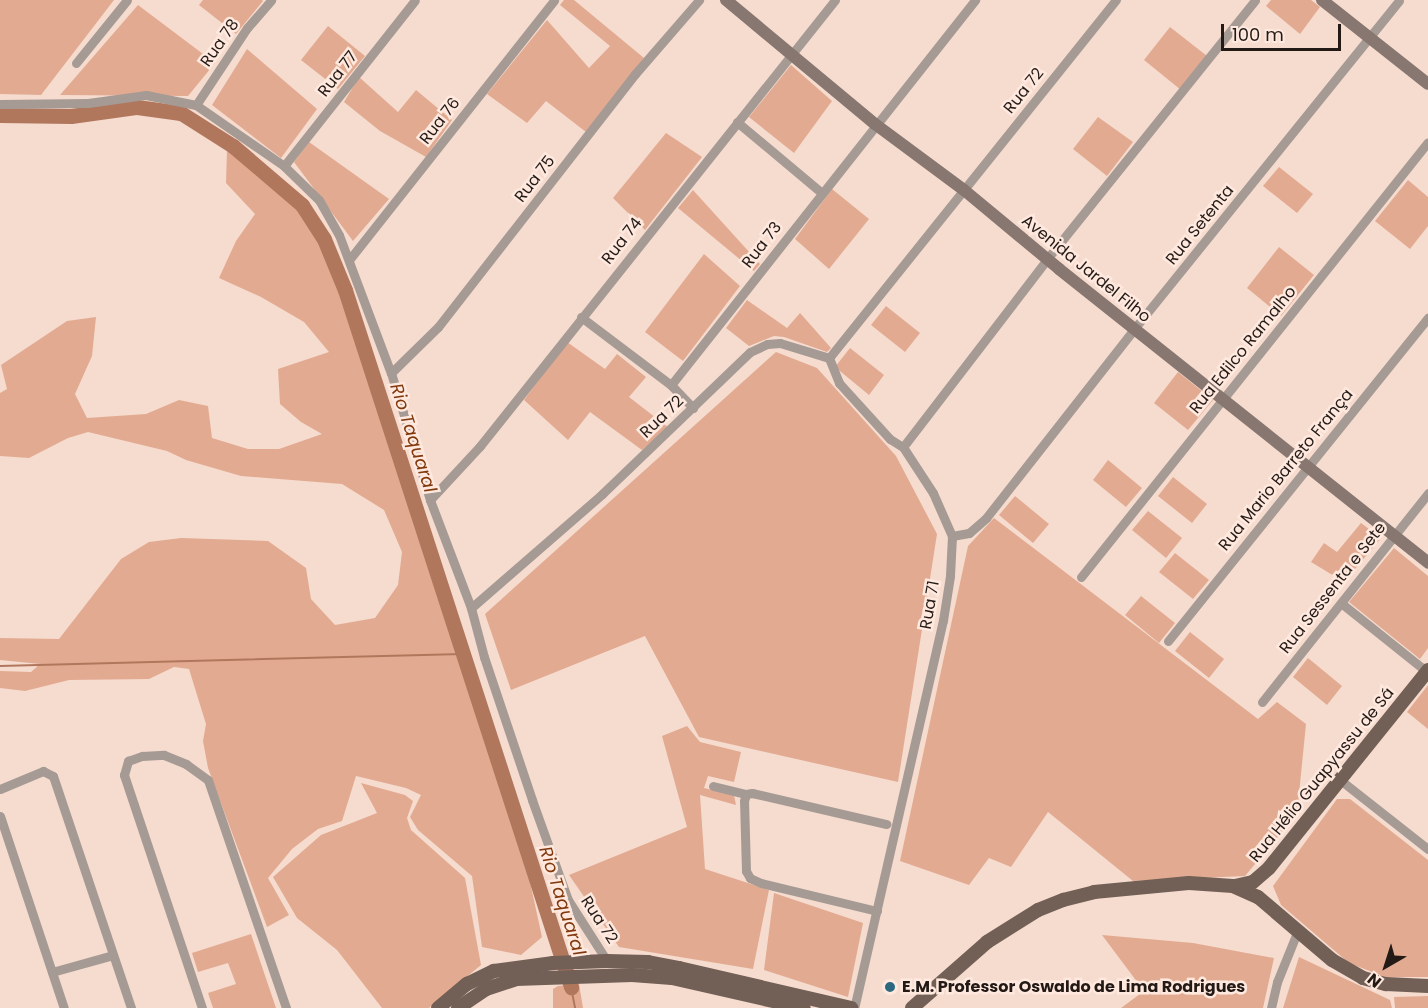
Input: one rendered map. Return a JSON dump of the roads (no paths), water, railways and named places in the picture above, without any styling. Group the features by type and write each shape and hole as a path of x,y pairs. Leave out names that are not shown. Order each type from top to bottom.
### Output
{"main road":[{"name":"Avenida Jardel Filho","path":"726,0 875,124 964,190 1222,400 1428,563"},
{"path":"1322,0 1428,84"},
{"name":"Rua Hélio Guapyassu de Sá","path":"1233,886 1253,882 1269,868 1427,671"},
{"path":"1269,868 1266,890 1273,908"},
{"path":"912,1008 997,934 1028,915 1063,900 1094,892 1203,883 1233,886 1251,892 1273,908 1332,960 1363,978 1386,984 1428,986"},
{"path":"438,1008 467,984 494,971 553,963 607,961 648,962 853,1008"},
{"path":"458,1008 476,994 495,984 516,979 653,975 804,1008"}],"street":[{"path":"76,63 127,0"},
{"name":"Rua 78","path":"196,105 247,28 271,0"},
{"name":"Rua 77","path":"284,166 415,0"},
{"name":"Rua 76","path":"349,261 554,0"},
{"name":"Rua 75","path":"391,373 438,327 635,75 699,0"},
{"name":"Rua 74","path":"430,500 480,446 834,0"},
{"name":"Rua 73","path":"671,385 975,0"},
{"name":"Rua 72","path":"607,961 568,900 484,657 471,608 553,539 750,352 760,347 780,343 829,358 1116,0"},
{"path":"903,447 1047,259 1255,0"},
{"name":"Rua Setenta","path":"952,536 969,533 986,518 1134,329 1400,0"},
{"path":"0,104 79,103 146,95 196,105 284,166 323,205 349,261 391,373 430,500 471,608"},
{"path":"737,122 822,193"},
{"name":"Rua Edilco Ramalho","path":"1081,577 1428,142"},
{"path":"581,317 671,385 693,408"},
{"name":"Rua Mario Barreto França","path":"1168,641 1428,318"},
{"name":"Rua 71","path":"829,358 839,383 890,439 903,447 933,493 952,536 950,576 943,620 853,1008"},
{"name":"Rua Sessenta e Sete","path":"1262,702 1428,493"},
{"path":"1341,603 1427,671"},
{"path":"202,1008 124,775 128,761 142,756 164,755 186,764 208,780 286,1008"},
{"path":"0,789 43,771 53,776 131,1008"},
{"path":"1339,779 1428,849"},
{"path":"713,786 886,824"},
{"path":"746,794 744,801 746,871 750,878 761,883 877,911"},
{"path":"0,816 64,1008"},
{"path":"1271,1008 1277,982 1298,930"},
{"path":"52,972 113,955"}],"waterway":[{"name":"Rio Taquaral","path":"0,115 71,116 137,107 181,113 233,146 302,205 324,239 345,290 571,987"},
{"path":"0,666 463,654"},
{"name":"Rio Taquaral","path":"571,987 575,1008"}],"place":[{"name":"E.M. Professor Oswaldo de Lima Rodrigues","path":"890,987"}]}
